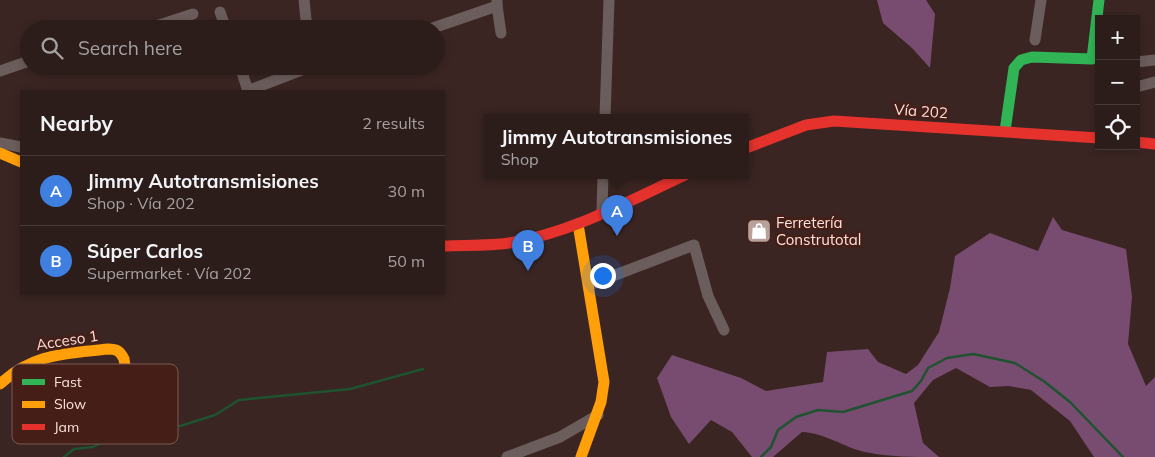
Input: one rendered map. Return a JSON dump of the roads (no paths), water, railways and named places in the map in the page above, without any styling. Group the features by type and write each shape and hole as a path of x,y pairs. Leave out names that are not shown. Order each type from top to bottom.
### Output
{"street":[{"path":"304,0 306,20"},
{"path":"605,114 609,0"},
{"path":"1035,40 1041,0"},
{"path":"1098,15 1099,0"},
{"path":"445,23 497,3 502,32"},
{"path":"220,12 223,20"},
{"path":"175,20 193,14"},
{"path":"1005,131 1014,68 1021,60 1032,57 1095,59"},
{"path":"1140,62 1155,60"},
{"path":"0,72 20,64"},
{"path":"243,75 248,90"},
{"path":"251,90 289,75"},
{"path":"1140,86 1155,82"},
{"name":"Vía 202","path":"749,147 806,125 834,121 1095,137"},
{"path":"1140,142 1155,144"},
{"path":"0,143 20,147"},
{"path":"0,153 20,162"},
{"path":"602,211 604,179"},
{"path":"445,246 509,243 542,235 578,224 602,211 676,179"},
{"path":"578,224 604,382 604,395 598,415 582,449 581,457"},
{"path":"589,285 694,245 708,296 724,330"},
{"name":"Acceso 1","path":"26,364 43,357 108,349 116,349 121,353 125,364"},
{"name":"Acceso 1","path":"0,384 12,373"},
{"path":"507,457 560,437 598,415"}],"waterway":[{"path":"761,457 771,447 778,430 796,417 818,410 843,412 912,391 921,381 928,368 947,358 973,354 1015,363 1045,382 1070,402 1123,457"},
{"path":"178,426 215,415 239,400 350,389 423,369"},
{"path":"64,457 74,449 93,447 99,444"}],"place":[{"name":"Ferretería Construtotal","path":"759,231"},
{"name":"Jimmy Autotransmisiones","path":"617,236"},
{"name":"Súper Carlos","path":"528,271"}]}
